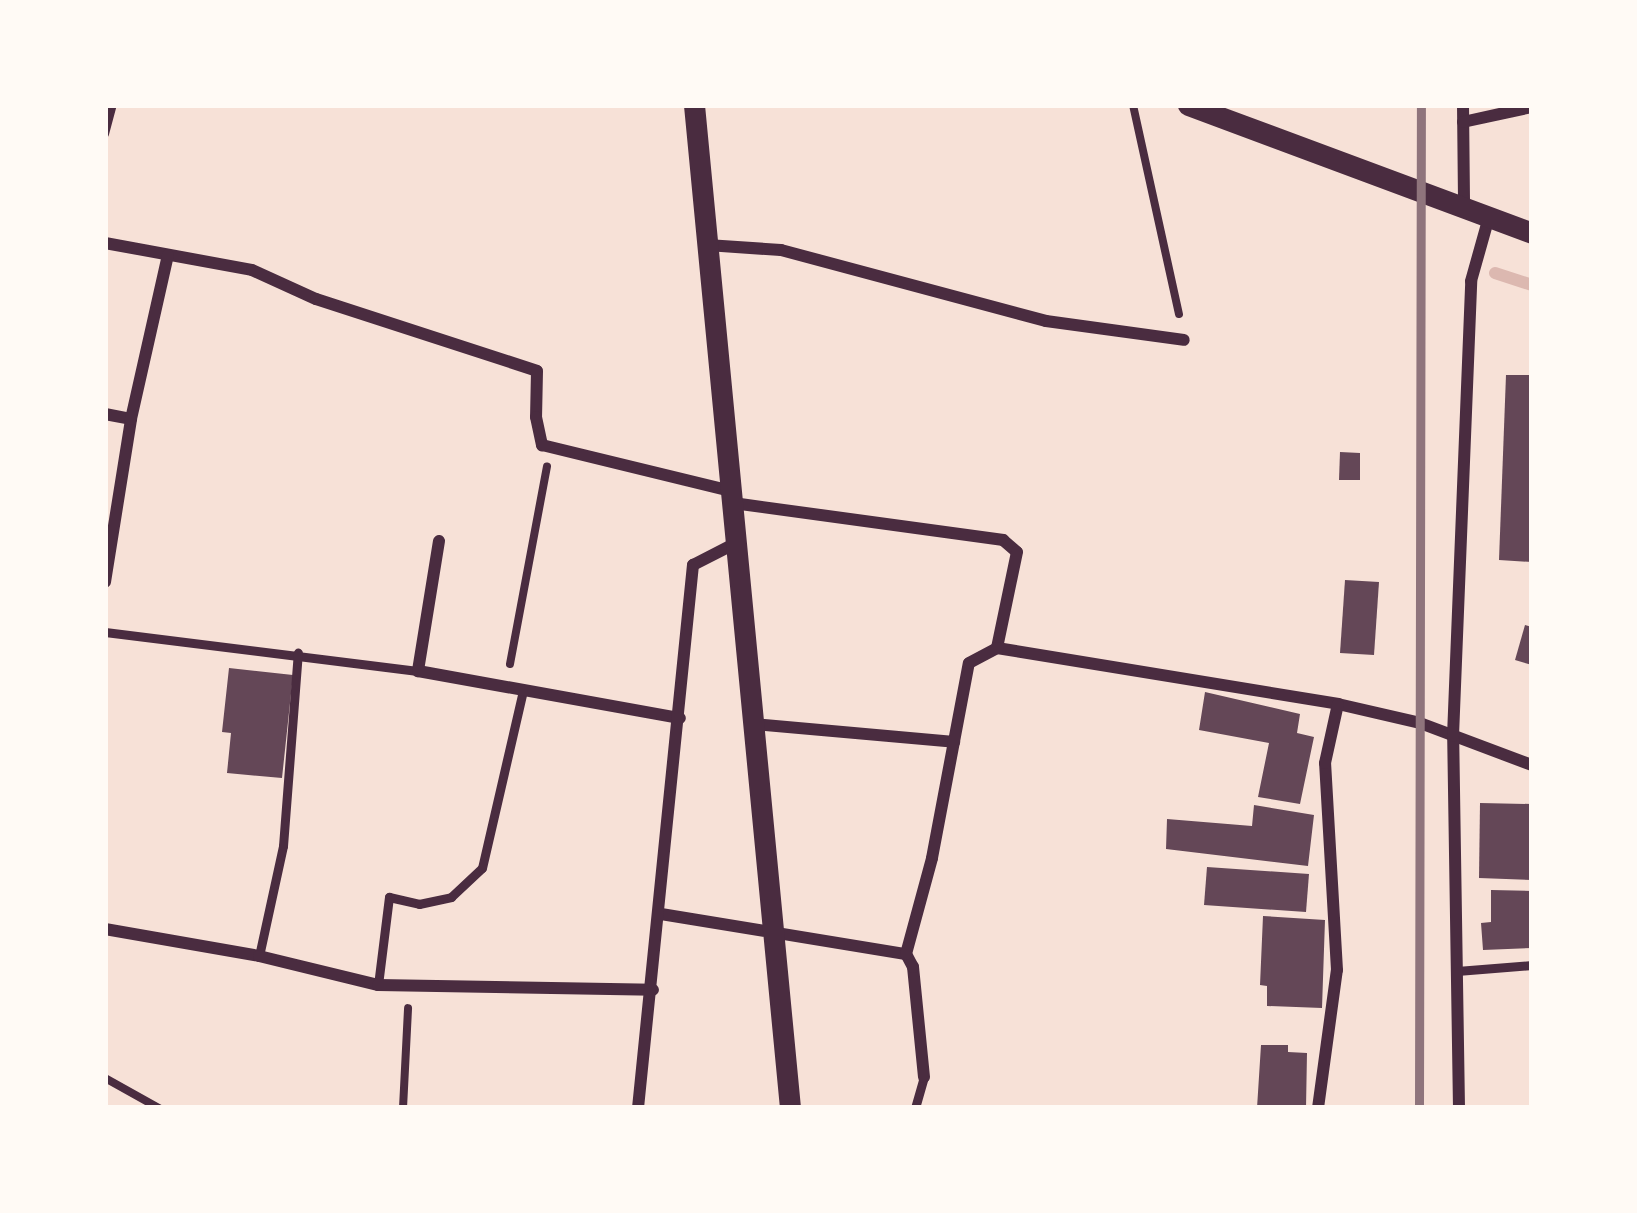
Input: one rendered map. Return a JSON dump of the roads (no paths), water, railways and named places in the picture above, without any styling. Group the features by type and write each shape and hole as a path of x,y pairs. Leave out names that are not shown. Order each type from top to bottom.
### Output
{"street":[{"path":"694,105 790,1108"},
{"path":"1188,105 1532,233"},
{"path":"1463,105 1464,208"},
{"path":"1463,122 1532,107"},
{"path":"1459,1108 1453,736 1471,281 1489,217"},
{"path":"105,243 253,270 316,299 537,371 536,417 542,445 732,497 1003,540 1017,552 997,647"},
{"path":"707,245 781,250 1046,321 1184,340"},
{"path":"105,582 131,419 168,255"},
{"path":"105,414 131,419"},
{"path":"439,541 418,671 680,718"},
{"path":"638,1108 693,565 736,544"},
{"path":"924,1077 913,967 906,954 969,663 997,647 1338,704 1453,736 1532,765"},
{"path":"1318,1108 1337,970 1325,763 1338,704"},
{"path":"754,724 954,742"},
{"path":"661,914 906,954"},
{"path":"105,929 259,956 378,986 653,990"}],"lane":[{"path":"105,632 418,671"},
{"path":"259,956 283,846 298,653"},
{"path":"378,986 389,897 419,904 451,897 482,868 523,690"},
{"path":"1457,971 1532,965"},
{"path":"915,1108 924,1077"}],"waterway":[{"path":"1495,273 1532,285"}],"railway":[{"path":"1419,1108 1421,105"}]}
